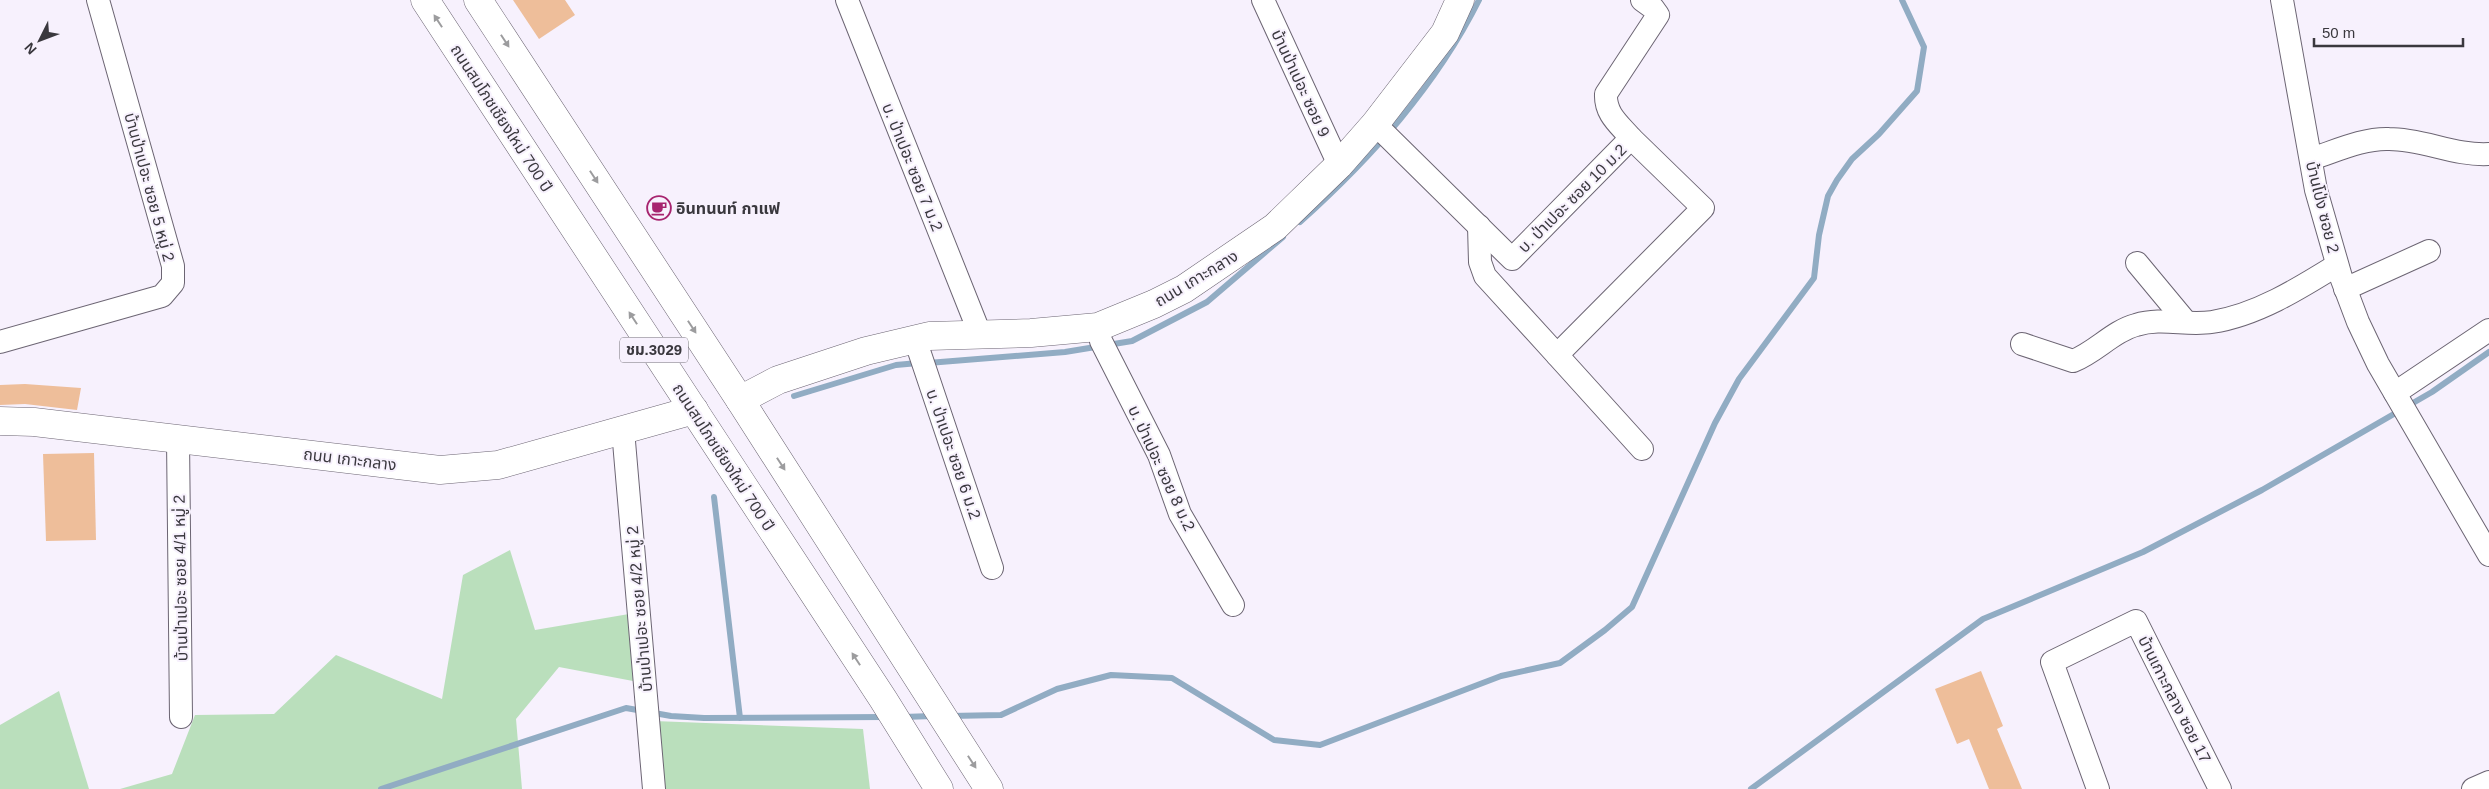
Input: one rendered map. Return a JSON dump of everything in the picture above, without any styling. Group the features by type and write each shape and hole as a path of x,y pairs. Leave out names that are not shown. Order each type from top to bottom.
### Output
{"main road":[{"name":"ถนนสมโภชเชียงใหม่ 700 ปี","path":"425,0 883,699 939,789"},
{"name":"ชม.3029","path":"478,0 740,400 989,789"},
{"name":"ถนน เกาะกลาง","path":"740,400 778,380 866,351 929,336 1031,333 1102,339 1154,304 1211,271 1275,227 1339,165 1383,131 1445,33 1460,0"},
{"name":"ถนน เกาะกลาง","path":"0,421 34,422 440,470 498,465 694,410"}],"street":[{"name":"บ้านป่าเปอะ ซอย 5 หมู่ 2","path":"0,342 162,296 173,282 173,266 98,0"},
{"name":"บ. ป่าเปอะ ซอย 7 ม.2","path":"847,0 980,334"},
{"name":"บ้านป่าเปอะ ซอย 9","path":"1263,0 1339,165"},
{"path":"1631,138 1609,113 1605,104 1606,94 1658,15 1654,8 1642,0"},
{"name":"บ้านโป่ง ซอย 2","path":"2282,0 2311,159 2326,228 2345,288 2358,322 2401,403 2489,555"},
{"name":"บ. ป่าเปอะ ซอย 10 ม.2","path":"1383,131 1512,259 1631,138 1702,208 1557,356"},
{"path":"2311,159 2372,140 2391,138 2447,150 2489,154"},
{"path":"1479,226 1480,262 1485,276 1642,449"},
{"path":"2345,288 2429,250"},
{"path":"2137,263 2186,322"},
{"path":"2022,344 2073,361 2133,325 2151,320 2211,322 2230,318 2270,303 2307,284 2337,265"},
{"path":"2401,403 2489,330"},
{"name":"บ. ป่าเปอะ ซอย 6 ม.2","path":"915,339 992,568"},
{"name":"บ. ป่าเปอะ ซอย 8 ม.2","path":"1102,339 1159,455 1180,514 1233,605"},
{"name":"บ้านป่าเปอะ ซอย 4/2 หมู่ 2","path":"623,430 654,789"},
{"name":"บ้านป่าเปอะ ซอย 4/1 หมู่ 2","path":"178,439 181,717"},
{"name":"บ้านเกาะกลาง ซอย 17","path":"2098,789 2052,662 2136,621 2220,789"},
{"path":"2473,789 2489,782"}],"green space":[{"path":"510,550 535,630 629,614 633,681 559,667 516,719 522,789 120,789 172,774 195,715 274,714 336,655 442,699 463,575"},
{"path":"59,691 89,789 0,789 0,725"},
{"path":"654,721 863,729 870,789 659,789"}],"building":[{"path":"513,0 565,0 575,15 539,39"},
{"path":"25,384 81,388 77,410 25,404 0,405 0,385"},
{"path":"94,453 96,540 46,541 43,454"},
{"path":"1981,671 2003,726 1997,729 2022,789 1989,789 1969,739 1957,744 1935,689"}],"waterway":[{"path":"1300,222 1352,172 1400,119 1443,62 1479,0"},
{"path":"950,716 1001,715 1057,689 1111,675 1172,678 1274,740 1320,745 1501,676 1560,663 1605,630 1632,607 1715,423 1739,379 1814,278 1819,235 1828,196 1837,180 1852,159 1879,134 1917,91 1924,47 1902,0"},
{"path":"928,363 1065,352 1132,341 1207,302 1283,237"},
{"path":"1751,789 1983,619 2143,552 2262,490 2432,392 2489,352"},
{"path":"794,396 896,365 918,363"},
{"path":"714,497 740,718"},
{"path":"381,789 626,708 671,716 704,718 885,717"},
{"path":"903,717 933,716"}],"place":[{"name":"อินทนนท์ กาแฟ","path":"659,208"}]}
